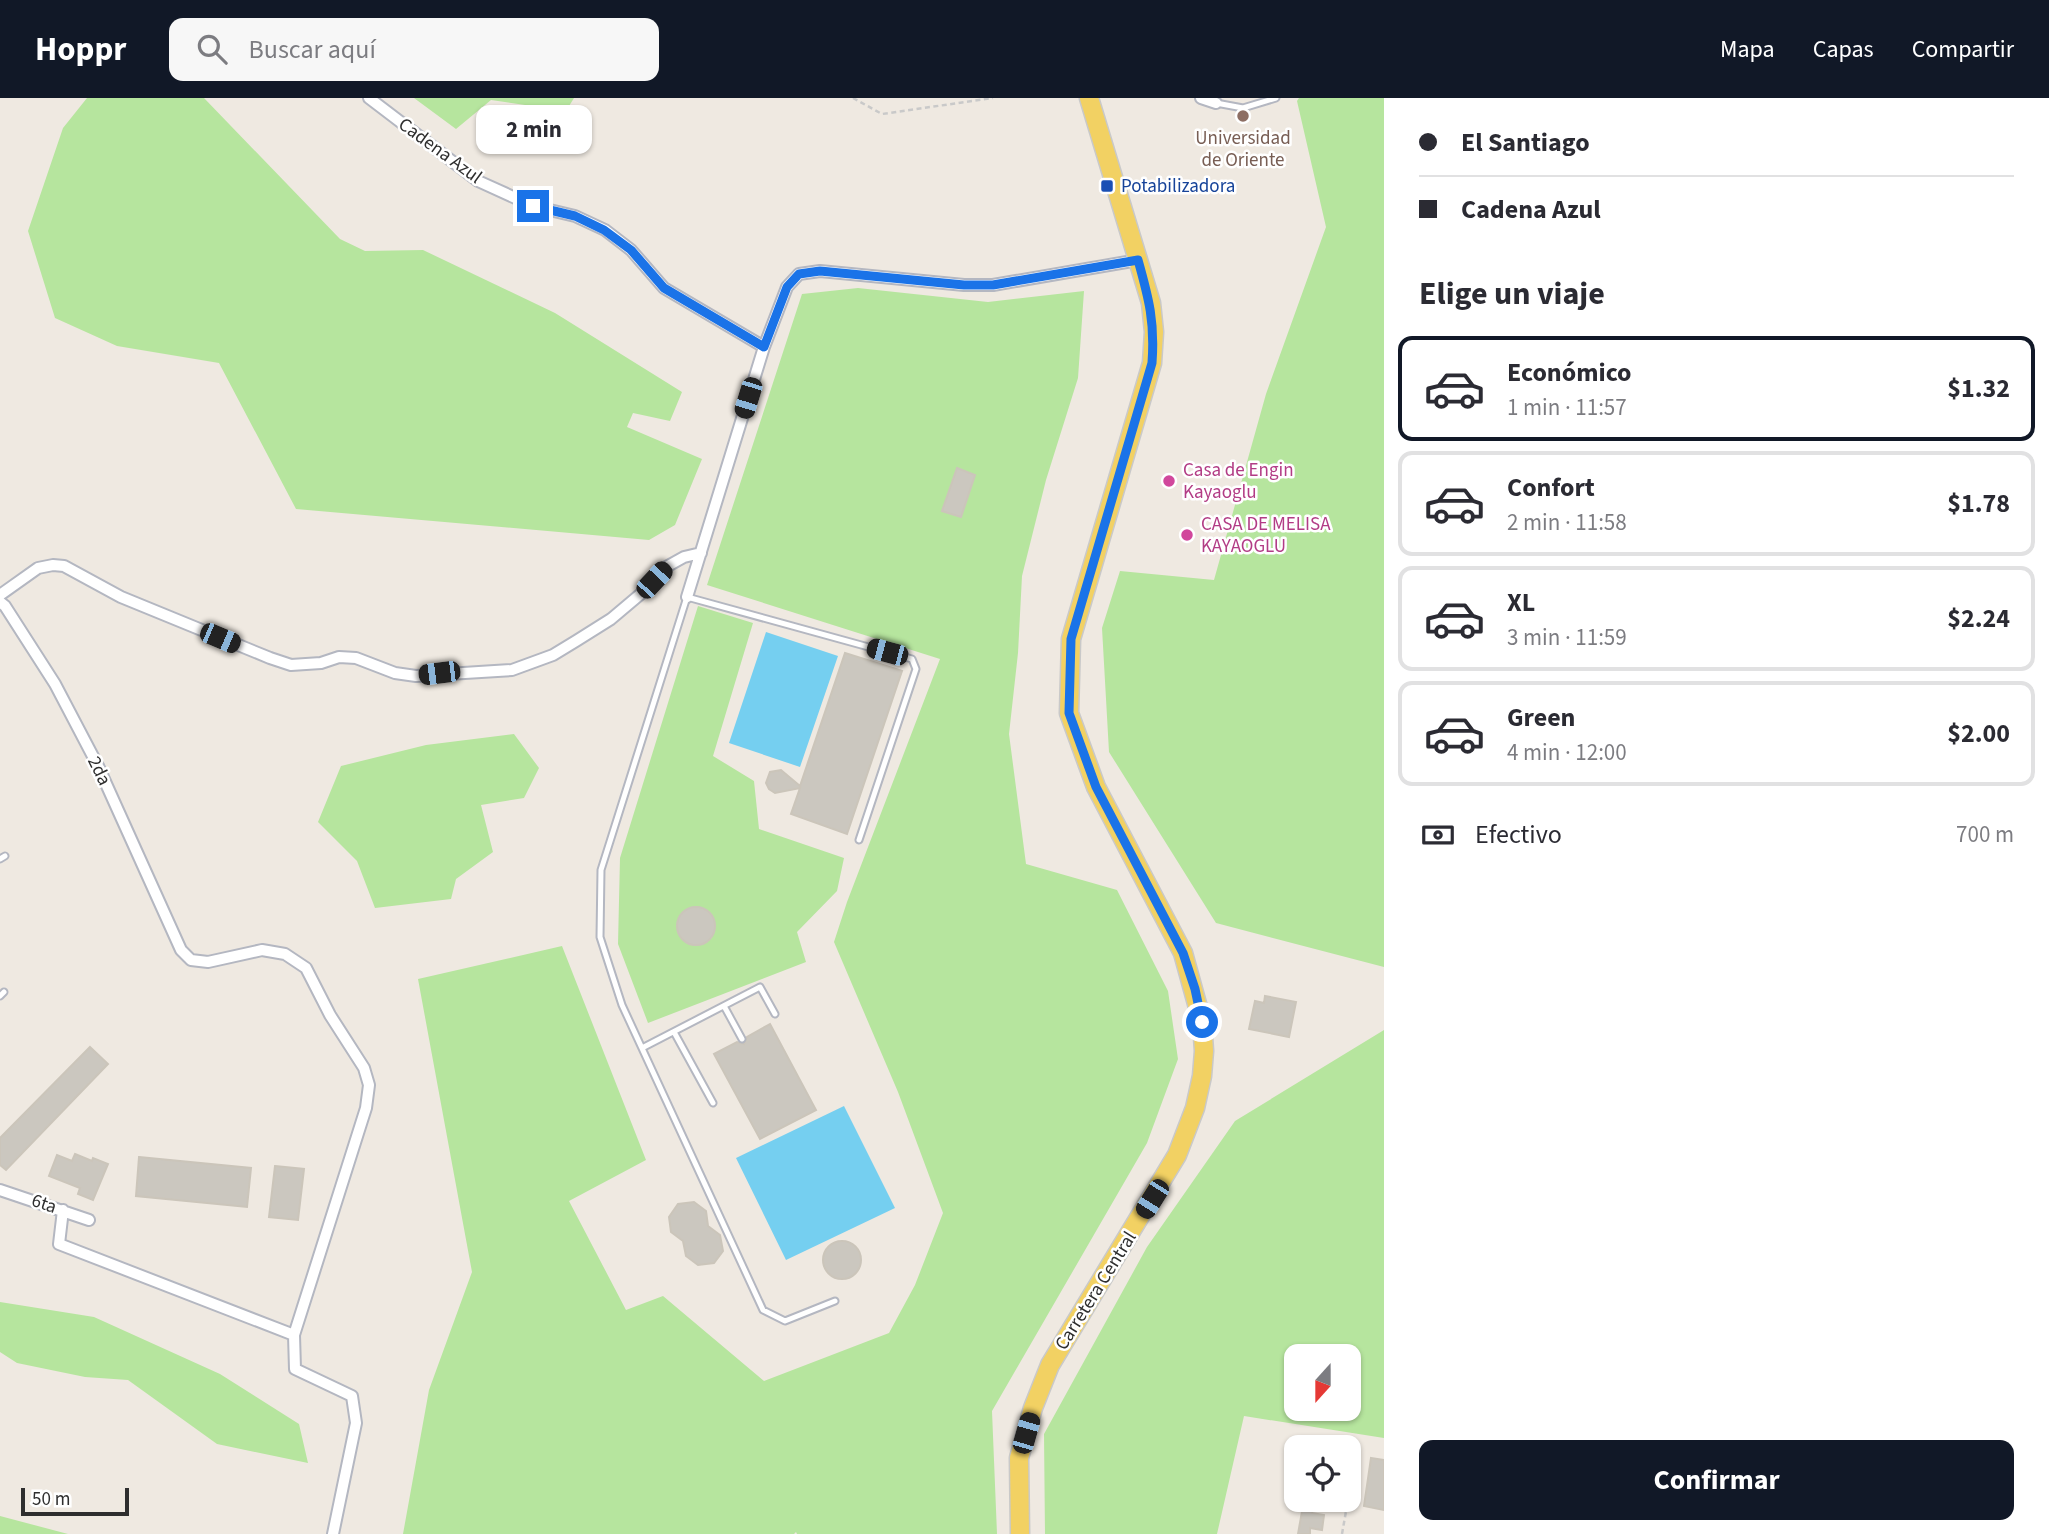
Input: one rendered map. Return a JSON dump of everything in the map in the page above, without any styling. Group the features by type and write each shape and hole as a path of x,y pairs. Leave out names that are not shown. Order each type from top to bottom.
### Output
{"main road":[{"name":"Carretera Central","path":"1020,1534 1019,1458 1033,1408 1050,1365 1177,1155 1195,1108 1204,1051 1202,1022 1195,989 1183,953 1096,787 1069,713 1071,639 1152,363 1154,332 1151,303 1089,98"}],"street":[{"name":"Cadena Azul","path":"369,98 478,181 533,206 575,216 604,230 631,250 664,288 764,347"},
{"path":"1201,98 1216,103"},
{"path":"687,597 764,347 787,287 799,274 820,271 964,285 993,285 1138,260"},
{"path":"0,594 38,568 64,566 121,597 291,665 321,663 338,657 356,659 395,673 416,676 512,670 552,655 611,618 643,592 666,567 684,557 701,553"},
{"name":"2da","path":"0,601 55,684 98,766 181,950 191,960 208,962 262,950 285,954 306,968 330,1015 363,1068 369,1085 366,1108 294,1335"},
{"path":"0,1203 3,1191"},
{"name":"6ta","path":"3,1191 89,1220"},
{"path":"63,1210 59,1244 294,1335 295,1369 352,1396 356,1423 333,1534"}],"lane":[{"path":"1216,103 1243,108 1276,98"},
{"path":"835,1301 785,1321 763,1310 622,1005 600,937 601,870 687,597 912,659 916,669 859,841"},
{"path":"642,1048 760,987 775,1014"},
{"path":"724,1006 742,1039"},
{"path":"674,1032 713,1103"}],"path":[{"path":"853,98 882,114 993,98"},
{"path":"1342,1534 1346,1512"}],"green space":[{"path":"87,98 204,98 340,239 365,251 423,250 555,313 682,392 670,421 633,413 627,427 702,459 675,525 649,540 296,509 219,363 117,346 55,318 28,231 63,128"},
{"path":"414,98 574,98 566,111 491,100 456,129"},
{"path":"1299,98 1384,98 1384,967 1216,923 1109,752 1102,628 1120,571 1214,580 1266,394 1326,227 1297,101"},
{"path":"858,288 988,302 1084,291 1078,378 1046,480 1022,576 1018,653 1009,734 1026,864 1117,890 1168,991 1178,1059 1147,1143 992,1411 997,1534 403,1534 429,1390 472,1272 418,979 562,946 646,1160 569,1201 626,1310 663,1296 764,1381 889,1333 915,1285 943,1213 898,1092 834,942 940,659 707,585 802,294"},
{"path":"698,606 753,623 713,756 754,781 759,829 844,858 837,891 797,932 806,962 648,1023 618,944 620,858"},
{"path":"514,734 539,768 524,798 481,805 493,852 456,879 451,899 375,908 357,861 318,822 341,766 426,745"},
{"path":"1384,1030 1384,1438 1244,1416 1217,1534 1045,1534 1044,1434 1147,1247 1235,1121"},
{"path":"0,1302 94,1317 220,1374 299,1424 308,1463 217,1444 128,1380 85,1377 17,1363 0,1352"},
{"path":"0,1516 68,1534 0,1534"}],"water":[{"path":"766,632 838,656 800,767 729,743"},
{"path":"844,1106 895,1208 786,1260 736,1158"}],"building":[{"path":"957,468 975,475 961,517 942,511"},
{"path":"845,653 902,671 847,834 791,814 800,788 775,793 766,783 770,772 781,770 800,786"},
{"path":"696,907 710,912 715,926 710,940 696,945 682,940 677,926 682,912"},
{"path":"1265,996 1296,1002 1289,1037 1249,1029 1255,1001 1264,1003"},
{"path":"770,1024 816,1110 760,1139 714,1054 737,1042 744,1044 747,1037"},
{"path":"90,1047 108,1064 6,1170 0,1165 0,1138"},
{"path":"75,1154 108,1164 93,1200 78,1194 80,1188 49,1176 57,1155 72,1161"},
{"path":"139,1157 251,1168 247,1207 136,1196"},
{"path":"275,1166 304,1169 298,1220 269,1217"},
{"path":"694,1202 706,1211 708,1226 720,1235 723,1251 714,1263 698,1265 686,1256 683,1241 671,1232 669,1217 678,1204"},
{"path":"842,1241 856,1246 861,1260 856,1274 842,1279 828,1274 823,1260 828,1246"},
{"path":"1371,1458 1384,1460 1384,1510 1364,1506"},
{"path":"1302,1512 1324,1515 1322,1530 1310,1528 1310,1534 1298,1534"}],"place":[{"name":"Universidad de Oriente","path":"1243,116"},
{"name":"Potabilizadora","path":"1107,186"},
{"name":"Casa de Engin Kayaoglu","path":"1169,481"},
{"name":"CASA DE MELISA KAYAOGLU","path":"1187,535"}],"route":[{"path":"533,206 575,216 604,230 631,250 664,288 764,347 787,287 799,274 820,271 964,285 993,285 1138,260 1151,303 1154,332 1152,363 1071,639 1069,713 1096,787 1183,953 1202,1022"}]}
